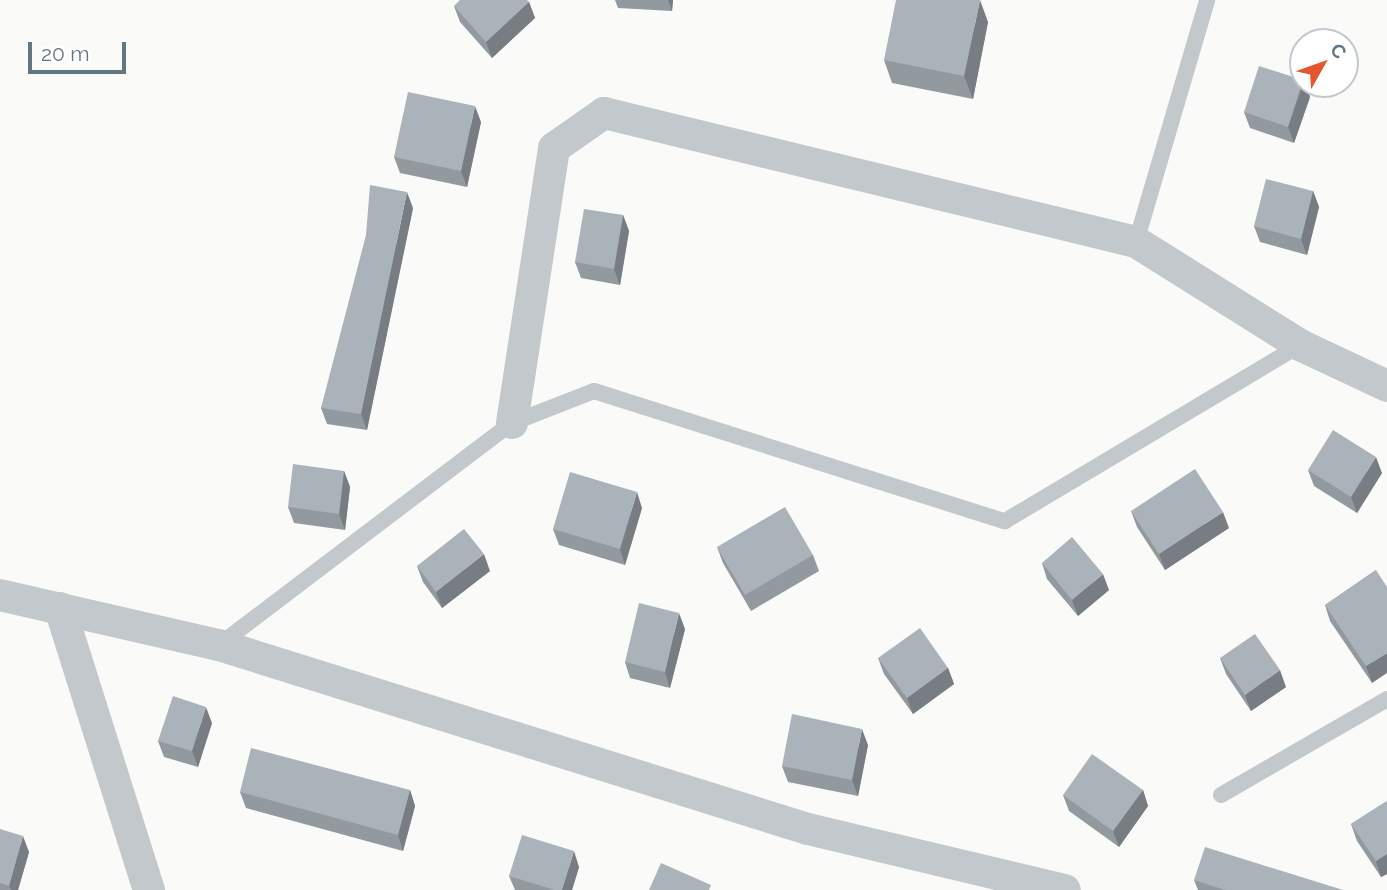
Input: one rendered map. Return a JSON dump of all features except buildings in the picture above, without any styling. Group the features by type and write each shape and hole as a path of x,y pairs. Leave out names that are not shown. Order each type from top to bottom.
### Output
{"street":[{"path":"512,423 554,148 604,113 1136,242 1300,345 1387,386"},
{"path":"0,595 219,645 808,829 1065,890"},
{"path":"60,608 149,890"}],"lane":[{"path":"1136,242 1208,0"},
{"path":"219,645 512,423 594,391 1005,521 1300,345"},
{"path":"1221,795 1387,699"}]}
